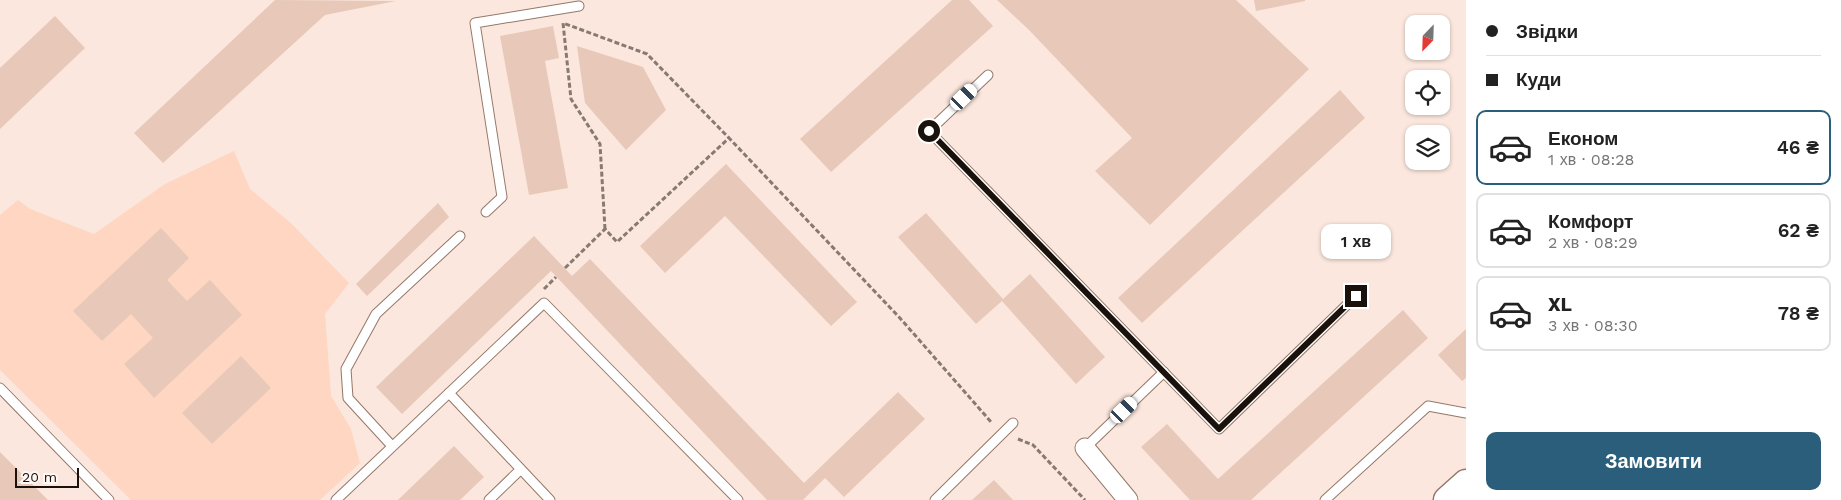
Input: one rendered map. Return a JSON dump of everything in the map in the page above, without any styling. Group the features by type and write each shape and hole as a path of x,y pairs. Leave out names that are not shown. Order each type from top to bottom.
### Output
{"street":[{"path":"1085,448 1128,500"},
{"path":"1447,500 1466,483"}],"lane":[{"path":"486,212 502,197 475,23 578,6"},
{"path":"988,75 929,131 1219,429 1356,296"},
{"path":"392,446 348,398 346,369 376,314 460,236"},
{"path":"336,500 544,303 738,500"},
{"path":"1085,448 1164,372"},
{"path":"0,388 109,500"},
{"path":"449,393 550,500"},
{"path":"1325,500 1428,406 1466,413"},
{"path":"936,500 1013,423"},
{"path":"489,500 520,470"}],"path":[{"path":"729,138 617,242 605,229 600,144 572,99 563,23 647,54 729,138 899,317 1002,434"},
{"path":"565,268 605,229"},
{"path":"1033,445 1084,500"}],"shaded area":[{"path":"234,151 250,189 292,224 349,283 325,314 331,396 351,429 360,463 320,500 131,500 0,370 0,215 18,200 30,209 94,234 165,184"}],"building":[{"path":"275,0 396,1 325,15 163,163 134,133"},
{"path":"952,0 969,0 993,26 831,172 800,139"},
{"path":"997,0 1236,0 1309,69 1150,225 1095,171 1132,138 1029,30"},
{"path":"1254,0 1305,0 1305,1 1256,11"},
{"path":"55,16 85,48 0,129 0,68"},
{"path":"553,26 559,58 545,61 568,188 529,195 500,36"},
{"path":"577,46 643,67 666,110 626,150 585,103"},
{"path":"1340,90 1365,118 1142,323 1118,298"},
{"path":"726,164 857,302 831,326 725,216 665,273 640,246"},
{"path":"438,203 449,217 367,296 356,284"},
{"path":"926,213 1003,299 1030,274 1105,357 1076,384 1002,301 976,324 898,237"},
{"path":"161,228 189,258 167,280 187,301 210,280 242,315 154,398 124,364 153,338 131,314 102,341 73,311"},
{"path":"534,236 572,276 590,259 804,483 898,392 925,419 844,497 825,478 803,500 767,500 551,271 402,414 376,387"},
{"path":"1403,310 1428,338 1251,500 1190,500 1141,447 1167,424 1218,479"},
{"path":"1466,329 1466,378 1462,381 1438,355"},
{"path":"241,356 271,388 212,444 182,413"},
{"path":"454,446 484,477 460,500 398,500"},
{"path":"0,452 48,500 0,500"},
{"path":"994,480 1013,500 972,500"}],"route":[{"path":"929,131 1219,429 1356,296"}]}
